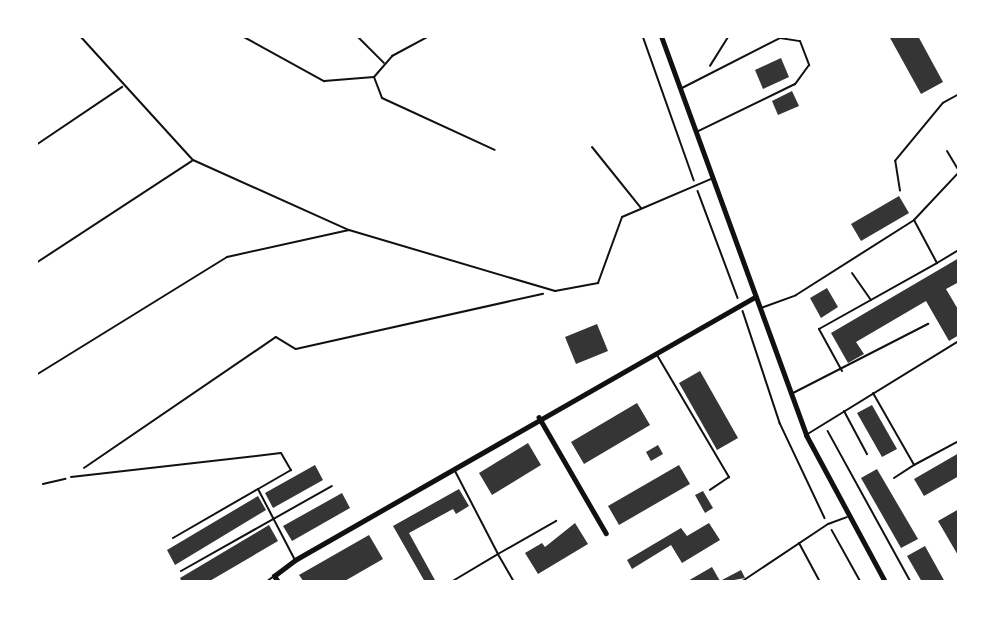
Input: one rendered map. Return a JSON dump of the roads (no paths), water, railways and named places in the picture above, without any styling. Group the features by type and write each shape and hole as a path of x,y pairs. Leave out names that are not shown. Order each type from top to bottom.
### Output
{"street":[{"path":"661,36 806,435 847,518 885,582"},
{"path":"278,582 274,576 295,560 539,417 755,297"},
{"path":"539,417 606,533"}],"lane":[{"path":"80,36 122,87 193,160 349,230 555,291 598,283 622,217 712,179"},
{"path":"242,36 292,68 324,81 374,77 384,63 429,36"},
{"path":"357,36 384,63"},
{"path":"680,89 780,38 800,41 809,65 795,84 695,133"},
{"path":"374,77 382,98 495,150"},
{"path":"36,146 122,87"},
{"path":"592,147 641,208"},
{"path":"760,309 796,295 914,220 959,172 947,151"},
{"path":"36,262 193,160"},
{"path":"914,220 937,263"},
{"path":"36,375 227,257 349,230"},
{"path":"842,371 819,329 959,250"},
{"path":"852,273 871,300"},
{"path":"791,394 842,371 928,324"},
{"path":"806,435 959,342"},
{"path":"656,352 729,477 710,490"},
{"path":"873,393 914,465"},
{"path":"844,411 867,454"},
{"path":"894,478 959,441"},
{"path":"71,477 281,453 291,470 173,538"},
{"path":"453,468 514,582"},
{"path":"36,479 37,485"},
{"path":"181,571 332,486"},
{"path":"258,489 295,560"},
{"path":"741,582 799,543 847,518"},
{"path":"452,582 556,522"},
{"path":"799,543 820,582"},
{"path":"266,582 274,576"}]}
